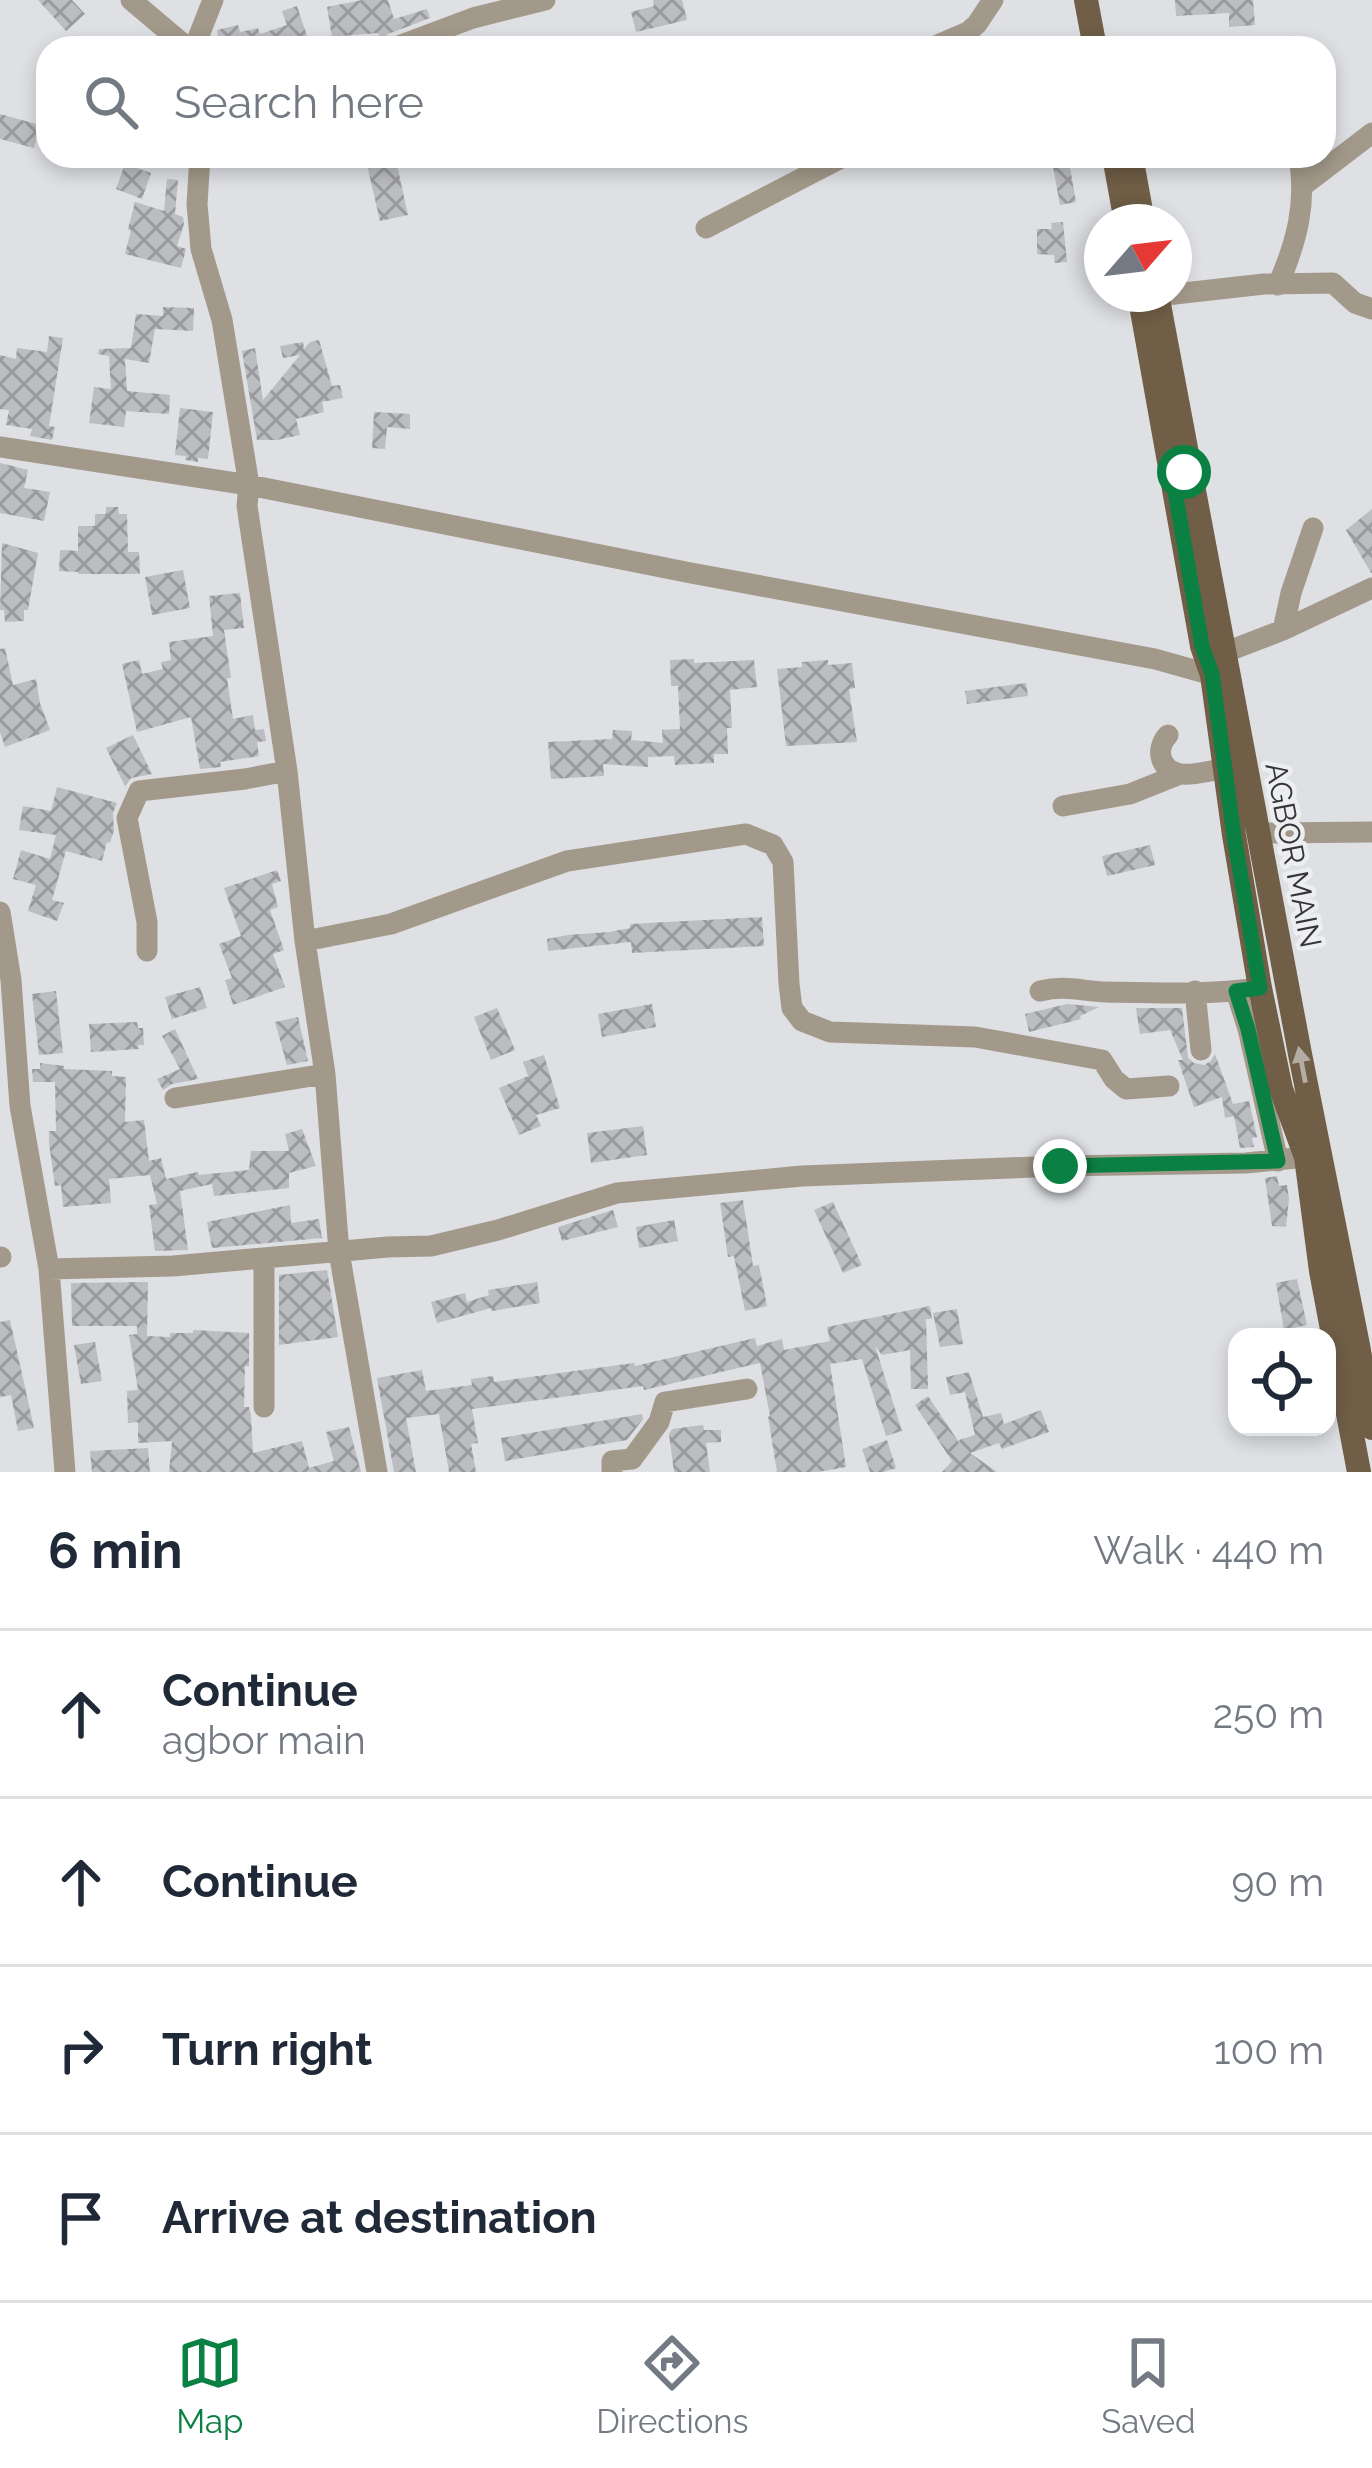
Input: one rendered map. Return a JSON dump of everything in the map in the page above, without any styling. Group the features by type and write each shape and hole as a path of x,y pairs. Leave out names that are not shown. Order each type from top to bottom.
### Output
{"main road":[{"path":"1085,0 1092,36"},
{"path":"1102,0 1110,36"},
{"path":"1116,168 1123,204"},
{"path":"1133,168 1140,204"},
{"name":"AGBOR MAIN","path":"1154,312 1181,473 1202,646 1212,674 1248,990 1306,1157 1359,1472"},
{"name":"AGBOR MAIN","path":"1181,473 1226,652 1372,1428"}],"street":[{"path":"131,0 178,36"},
{"path":"198,36 213,0"},
{"path":"415,36 466,9 544,0"},
{"path":"959,36 977,24 993,0"},
{"path":"1336,161 1372,133"},
{"path":"199,168 201,249 222,320 249,485 247,506 325,1074 339,1252 377,1472"},
{"path":"706,228 822,168"},
{"path":"1278,285 1292,252 1304,185 1301,168"},
{"path":"1304,185 1326,168"},
{"path":"1192,292 1333,283 1355,303 1372,309"},
{"path":"0,447 249,485 1212,674"},
{"path":"1283,630 1313,528"},
{"path":"1226,652 1372,588"},
{"path":"1168,735 1162,739 1159,756 1180,774"},
{"path":"1063,806 1130,794 1180,774 1224,769"},
{"path":"147,951 147,922 127,818 139,791 287,771"},
{"path":"1258,833 1372,832"},
{"path":"305,941 391,924 567,861 746,834 773,845 783,862 789,984 792,1008 802,1021 830,1032 975,1037 1102,1060 1126,1089 1169,1085"},
{"path":"0,912 11,980 10,1107 49,1269 65,1472"},
{"path":"1040,991 1063,986 1101,992 1248,990 1248,1029 1278,1161"},
{"path":"1195,991 1201,1050"},
{"path":"175,1098 325,1074"},
{"path":"49,1269 173,1266 431,1246 617,1192 802,1176 1306,1157"},
{"path":"264,1258 264,1407"},
{"path":"612,1472 612,1461 632,1459 658,1422 665,1402 747,1389"}],"building":[{"path":"38,0 72,0 85,14 66,31"},
{"path":"388,0 394,19 427,9 430,18 386,36 332,36 327,7"},
{"path":"653,0 682,0 687,20 636,32 631,12 654,6"},
{"path":"1175,0 1253,0 1255,25 1229,27 1229,13 1176,16"},
{"path":"297,6 307,36 218,36 217,30 238,25 240,32 258,28 260,34 287,25 282,11"},
{"path":"0,114 36,124 34,148 0,139"},
{"path":"124,168 151,173 142,199 116,189"},
{"path":"368,168 398,168 408,215 380,221"},
{"path":"1053,168 1070,168 1076,202 1060,205"},
{"path":"167,179 178,180 175,214 183,217 184,224 177,246 186,249 181,268 125,254 135,202 164,211"},
{"path":"1063,222 1067,262 1055,263 1054,255 1037,254 1037,229 1052,229 1051,223"},
{"path":"163,307 194,308 193,331 155,329 149,363 125,359 127,391 170,395 169,414 126,411 124,427 89,423 94,387 111,389 109,356 98,354 99,349 131,348 136,314 163,316"},
{"path":"49,336 63,338 49,426 55,427 52,440 30,436 32,429 6,425 9,410 0,409 0,355 16,359 17,348 47,352"},
{"path":"319,340 332,386 340,385 343,398 322,402 324,412 296,419 300,435 257,440 242,351 255,348 263,400 300,355 283,358 280,346 303,342 304,349"},
{"path":"180,408 213,412 208,459 198,458 198,462 175,455"},
{"path":"374,412 410,414 410,429 387,427 385,449 372,448"},
{"path":"0,463 28,470 24,488 50,492 44,521 0,513"},
{"path":"106,507 118,507 119,514 127,514 128,552 139,552 140,574 59,571 60,550 78,551 78,526 95,526 95,514 106,514"},
{"path":"1372,509 1372,573 1371,573 1346,530"},
{"path":"2,543 38,553 24,621 5,622 4,610 0,610"},
{"path":"183,570 190,608 152,615 145,577"},
{"path":"240,593 244,628 224,630 233,719 253,715 255,730 264,729 266,741 257,742 259,756 200,769 191,717 137,732 122,664 139,660 142,674 163,669 161,662 171,660 169,642 213,636 209,596"},
{"path":"5,648 13,685 36,679 50,730 5,747 0,732 0,649"},
{"path":"694,659 694,663 754,660 757,687 730,690 728,754 714,754 714,763 675,765 674,756 648,757 648,767 603,764 604,776 551,779 548,742 612,739 613,730 632,731 631,740 663,743 662,730 680,729 678,686 671,686 670,660"},
{"path":"828,660 828,665 852,663 855,688 849,689 857,742 786,746 777,669"},
{"path":"1026,683 1028,696 967,704 965,691"},
{"path":"133,735 152,774 131,778 125,786 106,748"},
{"path":"57,787 117,803 114,830 102,861 66,851 52,900 64,903 57,921 28,911 36,885 13,879 21,850 50,859 56,835 19,830 23,806 51,811"},
{"path":"1150,845 1155,865 1107,876 1102,856"},
{"path":"277,870 281,881 272,884 278,907 270,910 284,950 273,954 285,987 233,1005 225,980 232,978 219,944 241,936 224,888"},
{"path":"762,917 764,946 632,953 631,942 548,951 547,939 609,932 630,928 630,924"},
{"path":"200,987 207,1008 172,1019 165,997"},
{"path":"56,991 63,1053 39,1055 32,994"},
{"path":"652,1004 656,1027 602,1037 598,1014"},
{"path":"1067,1004 1099,1007 1081,1019 1029,1032 1025,1014"},
{"path":"497,1008 515,1050 491,1060 474,1017"},
{"path":"1136,1008 1182,1008 1188,1058 1204,1065 1215,1054 1233,1104 1249,1101 1257,1137 1252,1138 1254,1147 1240,1148 1234,1116 1225,1118 1222,1097 1194,1107 1170,1030 1140,1034"},
{"path":"298,1017 308,1061 287,1065 275,1022"},
{"path":"137,1022 143,1028 144,1045 138,1045 139,1049 91,1052 89,1024"},
{"path":"175,1029 198,1079 163,1090 157,1079 180,1069 162,1036"},
{"path":"544,1055 560,1108 536,1115 541,1126 519,1135 499,1088 528,1076 523,1062"},
{"path":"40,1063 112,1071 112,1076 126,1077 125,1122 144,1120 149,1161 161,1158 166,1179 249,1170 251,1151 289,1151 285,1134 302,1129 316,1166 289,1173 289,1188 214,1196 212,1184 180,1191 188,1250 155,1251 149,1205 157,1204 150,1175 109,1179 111,1203 63,1207 49,1143 49,1131 56,1131 55,1082 33,1082 32,1069 40,1069"},
{"path":"643,1126 647,1155 591,1163 587,1133"},
{"path":"1277,1176 1279,1186 1287,1185 1286,1227 1272,1226 1265,1178"},
{"path":"743,1200 753,1266 759,1265 767,1306 745,1311 734,1256 728,1257 720,1203"},
{"path":"833,1202 862,1265 843,1273 814,1210"},
{"path":"290,1205 291,1223 319,1219 322,1238 212,1248 207,1222"},
{"path":"613,1210 618,1227 562,1241 558,1227"},
{"path":"674,1220 678,1241 639,1248 636,1227"},
{"path":"327,1270 338,1337 279,1345 279,1275"},
{"path":"1297,1279 1307,1325 1284,1328 1276,1283"},
{"path":"148,1282 147,1336 170,1337 170,1333 193,1330 249,1333 244,1407 249,1407 251,1415 253,1453 302,1441 309,1468 334,1461 326,1432 349,1427 361,1472 169,1472 172,1441 138,1443 138,1422 128,1423 127,1391 138,1390 129,1335 137,1334 137,1326 72,1326 71,1283"},
{"path":"537,1282 540,1303 491,1308 437,1323 431,1302 465,1293 467,1302 489,1295 488,1290"},
{"path":"930,1306 932,1319 926,1319 928,1389 911,1389 910,1350 882,1355 875,1346 902,1431 886,1436 862,1359 830,1364 846,1467 777,1472 760,1363 644,1390 643,1386 472,1409 478,1443 471,1444 476,1472 449,1472 439,1414 406,1418 416,1472 394,1472 377,1378 422,1370 426,1391 472,1385 471,1379 493,1376 494,1382 635,1366 755,1338 757,1346 782,1339 784,1350 830,1341 827,1327"},
{"path":"957,1309 963,1344 940,1347 933,1313"},
{"path":"10,1320 34,1428 18,1431 11,1395 0,1397 0,1322"},
{"path":"95,1342 102,1381 81,1384 74,1345"},
{"path":"969,1372 983,1417 1001,1413 1004,1424 1041,1410 1049,1432 1002,1449 999,1443 970,1453 997,1472 942,1472 952,1461 915,1405 928,1396 960,1444 959,1440 975,1435 965,1392 950,1395 946,1377"},
{"path":"642,1414 627,1440 505,1461 501,1438"},
{"path":"703,1425 704,1430 721,1430 721,1442 706,1443 710,1472 674,1472 672,1429"},
{"path":"887,1440 896,1468 870,1472 862,1449"},
{"path":"148,1448 150,1472 92,1472 90,1451"}],"route":[{"path":"1060,1166 1278,1161 1236,991 1260,988 1212,674 1202,646 1172,474 1184,472"}]}
